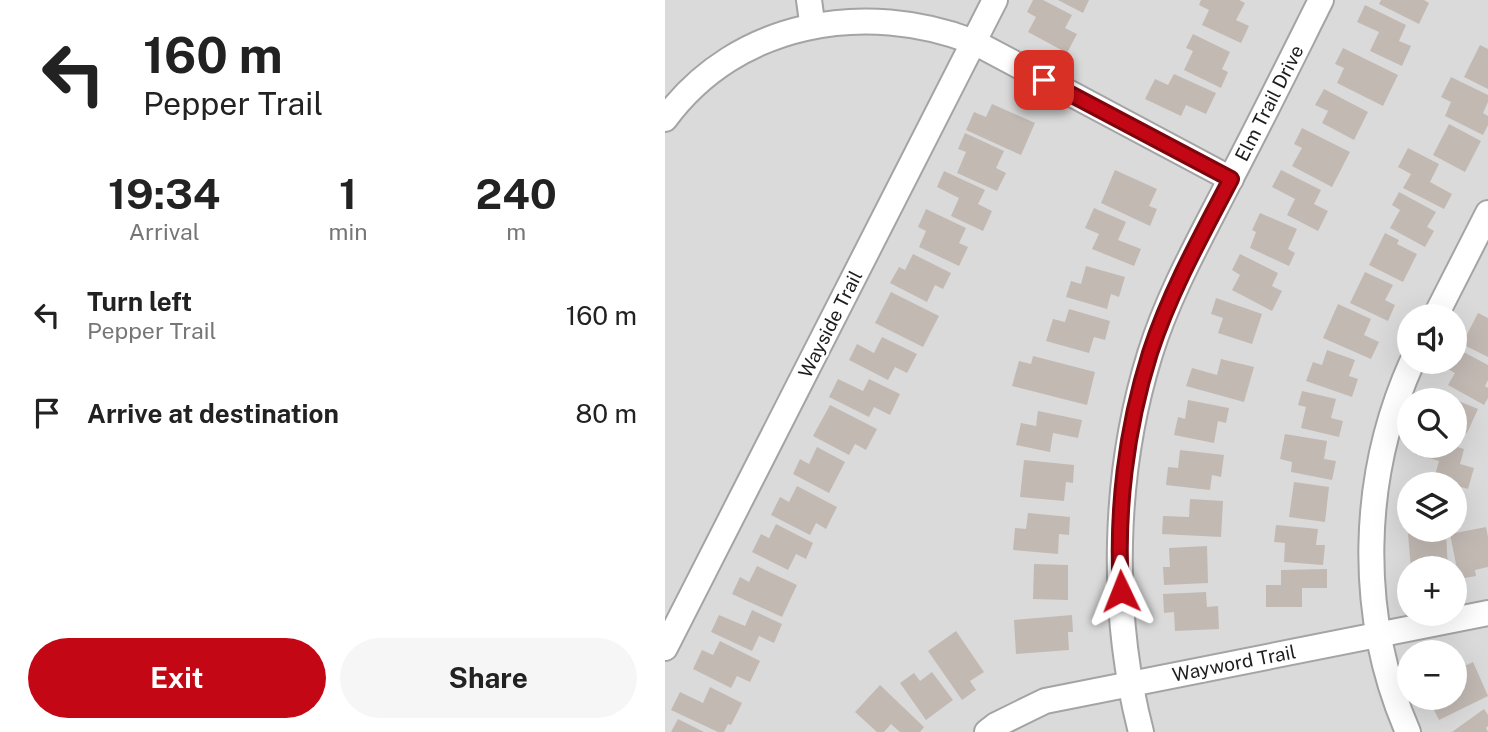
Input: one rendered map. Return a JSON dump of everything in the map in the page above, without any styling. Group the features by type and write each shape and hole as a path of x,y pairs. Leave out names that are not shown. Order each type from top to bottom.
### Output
{"street":[{"name":"Wayside Trail","path":"665,648 996,0"},
{"name":"Elm Trail Drive","path":"1141,732 1124,639 1119,567 1122,495 1132,423 1150,353 1175,289 1321,0"},
{"path":"665,119 689,90 709,72 811,11 851,17 877,17 929,25 974,42 1231,179"},
{"path":"1442,304 1488,213"},
{"path":"1407,374 1386,433 1376,478 1371,525 1371,571 1386,669 1408,732"},
{"name":"Wayword Trail","path":"987,732 1045,701 1488,614"}],"shaded area":[{"path":"665,0 1488,0 1488,732 665,732"}],"building":[{"path":"1033,0 1043,0 1072,15 1065,28 1077,34 1067,53 1028,32 1036,17 1027,12"},
{"path":"1058,0 1089,0 1083,13"},
{"path":"1201,0 1239,0 1245,3 1236,20 1249,26 1241,43 1202,25 1209,10 1199,5"},
{"path":"1381,0 1424,0 1429,3 1419,24 1379,4"},
{"path":"1365,5 1406,25 1399,41 1411,46 1402,66 1370,51 1379,32 1357,22"},
{"path":"1193,34 1230,52 1222,69 1228,72 1221,88 1184,70 1193,51 1186,48"},
{"path":"1480,45 1488,49 1488,89 1464,77"},
{"path":"1343,48 1398,75 1383,106 1337,83 1344,68 1335,64"},
{"path":"1174,74 1216,93 1206,114 1186,105 1181,116 1145,99 1155,79 1168,85"},
{"path":"1451,77 1488,95 1483,113 1488,116 1488,125 1483,135 1445,116 1451,102 1441,97"},
{"path":"1324,89 1368,112 1354,140 1322,123 1328,111 1315,105"},
{"path":"992,104 1035,123 1021,155 966,130 974,112 986,117"},
{"path":"1449,124 1481,141 1465,172 1433,155"},
{"path":"1302,128 1350,152 1332,187 1292,166 1302,148 1294,144"},
{"path":"965,133 1004,151 996,168 1006,173 997,191 957,173 966,152 958,149"},
{"path":"1408,148 1439,164 1430,182 1452,194 1444,209 1403,188 1411,174 1398,167"},
{"path":"1115,170 1157,189 1149,206 1157,209 1150,226 1101,203"},
{"path":"1281,170 1321,190 1314,204 1328,211 1318,231 1287,215 1295,199 1272,187"},
{"path":"944,171 985,190 978,204 992,211 983,231 951,216 959,198 937,187"},
{"path":"1399,192 1436,212 1427,227 1434,231 1425,247 1390,228 1400,210 1392,205"},
{"path":"1094,208 1126,222 1118,240 1141,249 1134,266 1092,249 1099,234 1085,228"},
{"path":"926,209 966,228 959,243 968,247 959,266 919,247 926,231 918,227"},
{"path":"1260,213 1297,229 1288,249 1295,253 1289,266 1250,248 1256,232 1252,230"},
{"path":"1385,233 1399,240 1397,244 1417,254 1403,282 1369,265"},
{"path":"913,254 951,273 943,289 935,285 927,302 890,283 899,267 905,270"},
{"path":"1240,254 1278,273 1272,286 1282,291 1272,311 1232,290 1240,275 1232,270"},
{"path":"1086,266 1125,277 1119,297 1111,294 1107,309 1066,297 1071,281 1081,284"},
{"path":"1365,272 1393,285 1385,300 1395,305 1388,321 1350,303"},
{"path":"891,292 939,316 923,347 875,323"},
{"path":"1216,298 1262,314 1252,344 1218,333 1223,318 1211,314"},
{"path":"1338,304 1371,319 1364,335 1379,342 1371,359 1323,338"},
{"path":"1069,309 1110,321 1105,340 1094,337 1089,353 1046,341 1053,319 1065,322"},
{"path":"1478,313 1488,318 1488,357 1467,346 1467,334"},
{"path":"882,337 917,354 907,373 895,367 888,380 849,360 857,344 874,353"},
{"path":"1327,350 1355,360 1349,376 1358,379 1352,397 1306,381 1313,362 1322,365"},
{"path":"1467,354 1488,365 1488,380 1485,386 1488,388 1488,398 1484,405 1467,396 1467,388 1453,388 1448,385 1454,374 1467,374"},
{"path":"1033,356 1095,372 1087,405 1012,386 1019,361 1031,364"},
{"path":"1221,359 1254,367 1244,402 1186,386 1192,368 1217,375"},
{"path":"838,379 863,391 869,379 900,394 890,415 874,407 869,417 829,397"},
{"path":"1302,391 1336,399 1331,418 1343,421 1339,437 1301,428 1306,407 1298,405"},
{"path":"1188,400 1229,408 1226,423 1218,421 1214,443 1174,435 1178,417 1185,419"},
{"path":"1467,404 1478,409 1467,433"},
{"path":"830,405 877,429 866,450 855,444 849,455 813,436"},
{"path":"1038,411 1082,420 1078,438 1053,433 1050,452 1016,445 1021,423 1036,426"},
{"path":"1285,434 1327,441 1324,459 1336,461 1332,480 1291,472 1292,462 1280,459"},
{"path":"817,447 845,462 829,493 793,474 800,459 809,464"},
{"path":"1180,450 1224,455 1221,477 1212,475 1210,490 1166,485 1168,467 1178,468"},
{"path":"1429,458 1462,458 1460,464 1474,468 1468,489 1467,472 1436,472 1439,461"},
{"path":"1024,460 1074,465 1073,483 1066,482 1064,501 1020,497"},
{"path":"1294,482 1329,487 1325,522 1289,517"},
{"path":"797,486 837,507 826,529 816,523 810,535 771,515 780,497 789,502"},
{"path":"1190,499 1223,501 1221,537 1162,534 1163,516 1189,517"},
{"path":"1028,513 1070,517 1069,535 1059,534 1058,554 1013,550 1015,528 1026,529"},
{"path":"776,524 813,543 806,559 796,554 788,570 752,552 761,534 769,538"},
{"path":"1276,525 1318,529 1316,545 1325,545 1323,565 1284,562 1285,543 1274,542"},
{"path":"1486,527 1488,567 1475,570 1476,576 1467,578 1467,556 1454,556 1452,542 1467,542 1467,531"},
{"path":"1409,542 1447,542 1447,556 1410,556"},
{"path":"1207,546 1208,583 1164,585 1163,567 1170,567 1169,548"},
{"path":"1034,564 1068,565 1068,600 1033,599"},
{"path":"757,566 797,585 782,617 732,594 740,577 749,582"},
{"path":"1327,569 1327,588 1302,588 1302,607 1266,607 1266,585 1281,585 1281,570"},
{"path":"1206,592 1207,607 1218,606 1219,629 1175,631 1174,612 1164,613 1163,594"},
{"path":"752,610 782,624 774,643 759,636 752,651 711,632 719,615 745,626"},
{"path":"1072,615 1073,632 1068,632 1069,650 1016,654 1014,620"},
{"path":"956,631 984,672 970,681 976,690 962,700 928,651"},
{"path":"720,641 760,661 750,682 737,676 731,688 693,669 702,650 713,655"},
{"path":"1473,662 1488,696 1467,706 1467,665"},
{"path":"932,672 953,700 926,720 900,683 914,673 920,681"},
{"path":"880,685 924,727 920,732 900,732 891,724 884,732 877,732 855,712"},
{"path":"710,687 742,703 731,725 728,724 724,732 718,732 671,710 680,692 703,703"},
{"path":"1484,709 1488,715 1488,732 1452,732"},
{"path":"1434,710 1459,710 1439,720"},
{"path":"678,719 704,732 671,732"}],"route":[{"path":"1044,80 1231,179 1175,289 1150,353 1132,423 1122,495 1119,567 1121,591"}]}
